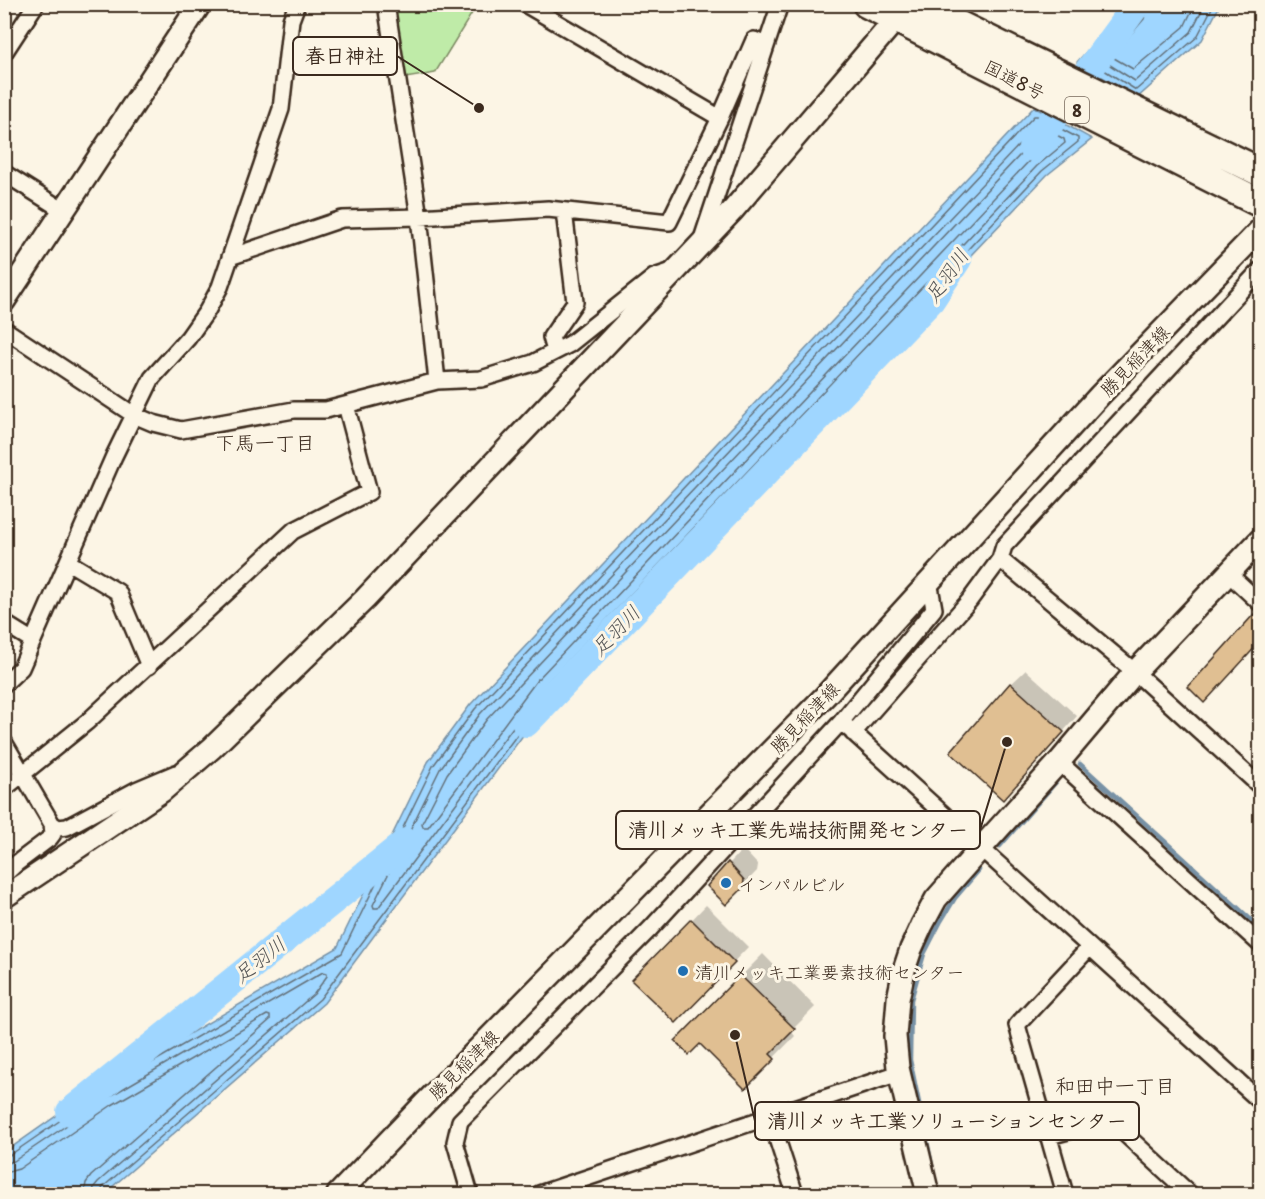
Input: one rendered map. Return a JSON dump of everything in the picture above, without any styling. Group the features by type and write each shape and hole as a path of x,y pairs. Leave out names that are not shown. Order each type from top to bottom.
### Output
{"highway":[{"name":"国道8号","path":"867,4 906,12 1260,172"},
{"name":"国道8号","path":"906,12 1260,202"}],"street":[{"path":"4,54 36,4"},
{"path":"4,301 200,4"},
{"path":"4,684 21,668 152,378 188,338 220,287 280,110 291,20 297,4"},
{"path":"386,4 419,217 437,381"},
{"path":"525,4 720,118"},
{"path":"700,245 780,4"},
{"path":"4,897 162,791 212,748 365,599 678,269 906,12"},
{"path":"230,257 342,219 548,209 669,222 720,118 754,40 766,45"},
{"path":"4,173 64,211"},
{"path":"555,351 551,337 574,302 564,211"},
{"name":"勝見稲津線","path":"338,1194 424,1103 825,696 1100,395 1260,230"},
{"path":"4,329 134,415 153,423 181,430 294,410 326,410 437,381 481,379 533,363 570,344 654,277 678,269"},
{"path":"853,733 969,601 1000,559 1004,546 1260,270"},
{"path":"4,789 87,723 293,531 369,492 346,405"},
{"path":"928,1194 899,1074 895,1036 898,999 911,950 936,900 1059,762 1135,672 1260,540"},
{"path":"1000,559 1135,672 1260,786"},
{"path":"68,562 118,592 149,666"},
{"path":"1230,574 1260,603"},
{"path":"470,1194 455,1142 460,1121 650,929 841,722 934,609 929,581"},
{"path":"4,623 33,641"},
{"path":"841,722 1260,1101"},
{"path":"4,742 52,824 53,834 4,875"},
{"path":"1059,762 1260,944"},
{"path":"52,824 58,828 67,827 136,790 188,768"},
{"path":"1065,1194 1017,1025 1090,947"},
{"path":"539,1194 899,1074"},
{"path":"770,1117 795,1194"},
{"path":"1049,1136 1110,1120 1190,1194"}],"green space":[{"path":"390,5 477,5 435,73 400,79"}],"water":[{"path":"1127,5 1220,5 1202,40 1137,98 1077,62"},
{"path":"1034,107 1092,139 1047,175 553,695 324,1003 104,1194 5,1194 5,1152 99,1086 337,948 428,762 470,705"}],"building":[{"path":"1255,613 1260,619 1260,642 1204,703 1188,687"},
{"path":"1010,683 1064,732 1003,800 950,752"},
{"name":"インパルビル","path":"728,862 744,880 743,888 726,905 707,886"},
{"name":"清川メッキ工業要素技術センター","path":"691,919 735,963 676,1023 631,980"},
{"path":"740,975 795,1029 770,1054 775,1059 745,1089 700,1044 689,1055 675,1041"}],"waterway":[{"name":"足羽川","path":"1032,148 1137,4"},
{"name":"足羽川","path":"526,723 931,300 958,259"},
{"path":"1080,764 1260,928"},
{"path":"1000,846 1056,782"},
{"name":"足羽川","path":"70,1112 406,842"},
{"path":"933,1170 910,1060 911,1000 924,954 941,921 955,898 979,870"}],"place":[{"name":"春日神社","path":"479,108"},
{"name":"清川メッキ工業先端技術開発センター","path":"1007,742"},
{"name":"インパルビル","path":"726,883"},
{"name":"清川メッキ工業要素技術センター","path":"683,971"},
{"name":"清川メッキ工業ソリューションセンター","path":"735,1035"}],"district":[{"name":"下馬一丁目","path":"265,442"},
{"name":"和田中一丁目","path":"1115,1085"}]}
